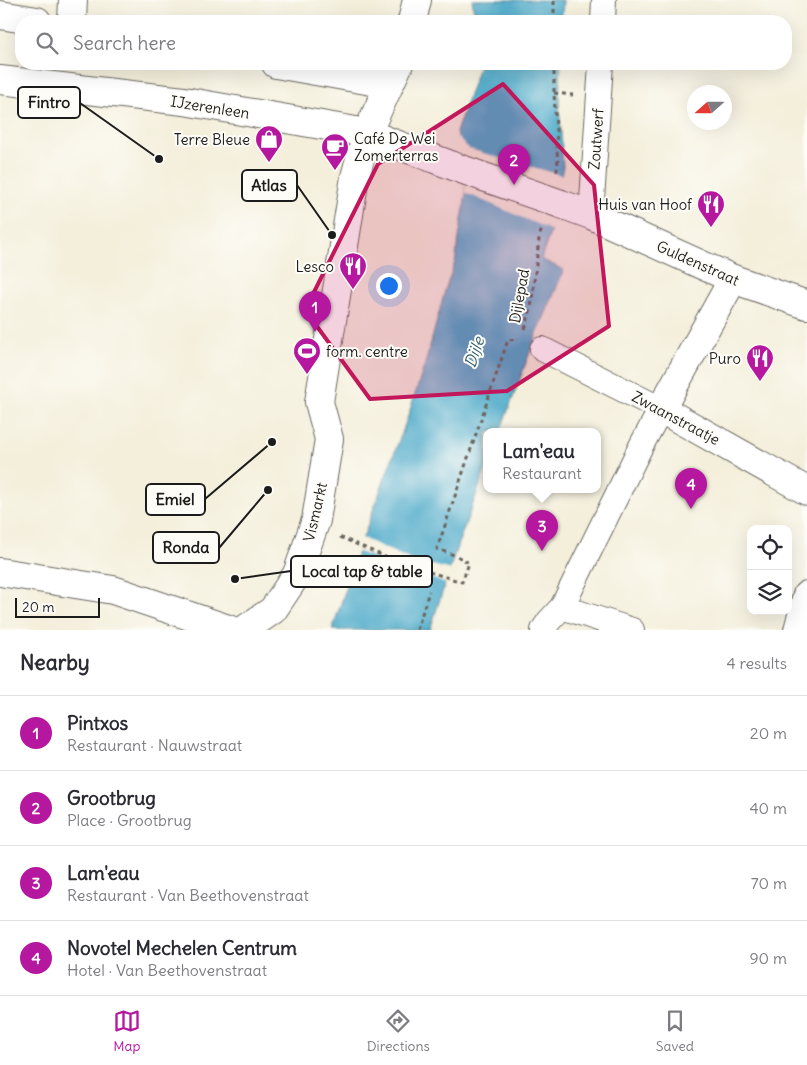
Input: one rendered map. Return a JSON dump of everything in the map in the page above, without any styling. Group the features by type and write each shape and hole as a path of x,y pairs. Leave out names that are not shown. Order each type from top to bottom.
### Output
{"street":[{"path":"72,15 73,0"},
{"path":"413,15 417,0"},
{"path":"603,15 604,0"},
{"path":"0,15 15,17"},
{"path":"355,70 394,73 367,133"},
{"name":"Zoutwerf","path":"591,215 601,70"},
{"name":"IJzerenleen","path":"0,80 184,101 367,133 461,169"},
{"name":"Vismarkt","path":"244,630 273,610 297,574 316,520 330,439 318,402 355,177 367,133"},
{"name":"Guldenstraat","path":"461,169 552,212 591,215 733,279 807,305"},
{"path":"543,630 562,607 642,444 733,279"},
{"name":"Zwaanstraatje","path":"532,344 661,409 807,491"},
{"path":"0,572 113,590 230,630"},
{"path":"798,630 807,595"},
{"path":"562,607 632,630"}],"path":[{"path":"554,0 554,15"},
{"path":"554,70 558,166 556,176"},
{"name":"Dijlepad","path":"525,331 531,308 539,239 552,212"},
{"name":"Dijlepad","path":"337,535 397,562 462,582 469,563 457,556 437,549 508,340 532,344"},
{"path":"417,630 429,591"}],"highlighted area":[{"path":"503,84 594,185 609,326 507,391 370,399 305,310 378,164"}],"water":[{"path":"472,0 563,0 562,15 474,15"},
{"name":"Dijle","path":"478,70 561,70 559,101 563,166 551,231 541,259 564,270 535,339 502,428 483,428 483,477 457,547 430,630 332,630 362,540 408,416 455,262 466,193 456,132"}],"pier":[{"path":"454,134 469,149 564,176 553,231 466,193"},
{"path":"360,537 411,560 452,570 447,584 356,551"}],"place":[{"name":"Fintro","path":"159,159"},
{"name":"Terre Bleue","path":"269,163"},
{"name":"Café De Wei Zomerterras","path":"335,171"},
{"name":"Grootbrug","path":"514,185"},
{"name":"Huis van Hoof","path":"711,228"},
{"name":"Atlas","path":"332,235"},
{"name":"Lesco","path":"353,290"},
{"name":"Pintxos","path":"315,332"},
{"name":"form. centre","path":"307,375"},
{"name":"Puro","path":"760,382"},
{"name":"Emiel","path":"272,442"},
{"name":"Ronda","path":"268,490"},
{"name":"Novotel Mechelen Centrum","path":"691,509"},
{"name":"Lam'eau","path":"542,551"},
{"name":"Local tap & table","path":"235,579"}]}
